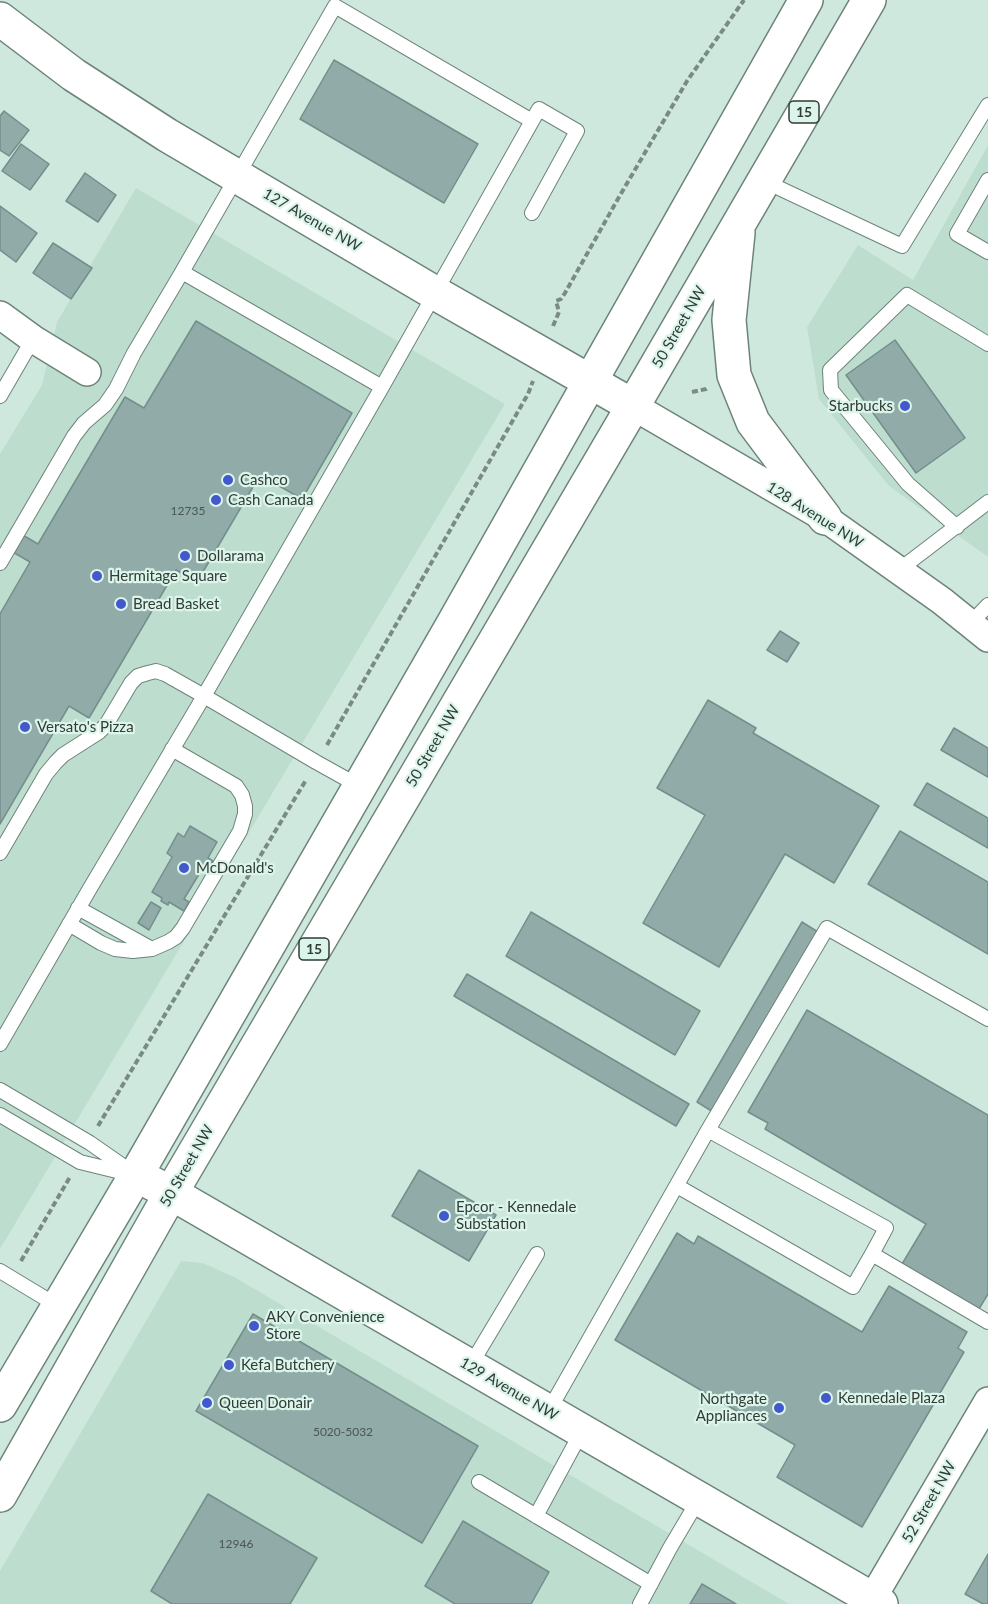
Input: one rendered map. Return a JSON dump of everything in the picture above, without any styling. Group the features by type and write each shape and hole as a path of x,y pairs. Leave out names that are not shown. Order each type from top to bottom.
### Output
{"main road":[{"name":"50 Street NW","path":"0,1495 171,1193 633,406 868,0"},
{"path":"1,1400 136,1175 804,4"},
{"name":"127 Avenue NW","path":"0,19 74,75 236,176 633,406"},
{"path":"739,223 729,320 734,375 753,422 825,518"},
{"name":"129 Avenue NW","path":"136,1175 171,1193 699,1498 874,1602"}],"street":[{"path":"0,315 33,339 87,372"},
{"name":"128 Avenue NW","path":"633,406 825,518 942,601 982,622"},
{"name":"52 Street NW","path":"874,1602 988,1401"}],"lane":[{"path":"0,563 74,436 84,423 105,405 116,389 134,353 335,6 532,121"},
{"path":"764,181 902,246 988,105"},
{"path":"0,1044 204,696 539,109 577,132 532,213"},
{"path":"988,180 957,234 988,252"},
{"path":"182,272 382,387"},
{"path":"957,527 908,484 831,390 830,370 907,295 988,344"},
{"path":"0,396 33,339"},
{"path":"899,570 988,502"},
{"path":"0,853 46,774 56,762 106,725 131,683 138,676 156,671 204,696 359,786"},
{"path":"69,924 115,949 133,951 152,948 168,942 176,937 183,928 240,831 245,806 236,786 172,749"},
{"path":"78,908 152,948"},
{"path":"548,1412 708,1130 827,928 988,1019"},
{"path":"0,1090 90,1143 136,1175"},
{"path":"0,1115 80,1162 136,1175"},
{"path":"677,1186 853,1287 872,1254 886,1228 708,1130"},
{"path":"470,1366 537,1254"},
{"path":"872,1254 988,1322"},
{"path":"6,1274 58,1306"},
{"path":"536,1516 582,1431"},
{"path":"479,1482 651,1584"},
{"path":"640,1604 699,1498"}],"path":[{"path":"559,312 556,301 561,299 565,293 687,81 744,0"},
{"path":"90,1143 104,1113 316,762 528,394"},
{"path":"6,1274 80,1162"}],"shaded area":[{"path":"988,145 988,557 889,486 819,399 807,327 858,245 913,280"},
{"path":"136,188 505,404 0,1249 0,454 42,385 57,322"},
{"path":"181,1261 203,1263 236,1278 789,1604 0,1604 0,1571"}],"building":[{"path":"334,60 478,144 444,203 300,119"},
{"path":"4,111 29,130 9,156 0,150 0,116"},
{"path":"21,144 49,164 30,190 2,171"},
{"path":"85,173 116,195 98,222 66,201"},
{"path":"0,206 37,233 16,262 0,250"},
{"path":"53,243 92,268 71,299 33,273"},
{"name":"Hermitage Square","path":"196,321 352,413 302,499 260,475 197,582 176,570 89,718 69,706 0,824 0,614 30,562 11,551 21,534 38,544 125,397 144,408"},
{"name":"Starbucks","path":"895,340 965,438 916,473 846,375"},
{"path":"780,631 799,643 787,662 767,650"},
{"path":"708,700 756,728 753,733 879,806 834,883 785,854 719,967 643,923 705,815 657,788"},
{"path":"954,728 988,748 988,777 941,750"},
{"path":"927,783 988,818 988,848 914,805"},
{"name":"McDonald's","path":"190,826 217,842 208,858 213,861 208,869 204,866 184,899 189,902 184,911 169,902 168,905 161,901 162,898 152,892 172,857 167,853 178,833 184,837"},
{"path":"900,831 988,882 988,954 868,884"},
{"path":"151,902 161,908 149,930 138,923"},
{"path":"531,912 700,1011 675,1055 506,956"},
{"path":"802,922 818,932 713,1112 697,1102"},
{"path":"467,974 689,1104 676,1126 454,996"},
{"path":"807,1010 988,1115 988,1294 979,1309 902,1264 926,1224 765,1129 768,1123 748,1112"},
{"name":"Epcor - Kennedale Substation","path":"419,1170 496,1215 469,1261 392,1216"},
{"name":"Kennedale Plaza","path":"677,1233 694,1244 698,1236 862,1332 889,1286 967,1332 958,1348 964,1352 862,1527 777,1477 795,1445 615,1340"},
{"path":"253,1314 478,1446 422,1543 196,1411"},
{"path":"208,1494 317,1558 290,1604 172,1604 151,1591"},
{"path":"463,1521 549,1572 531,1604 455,1604 425,1586"},
{"path":"988,1554 988,1604 983,1604 965,1594"},
{"path":"702,1584 736,1604 690,1604"}],"place":[{"name":"Starbucks","path":"905,406"},
{"name":"Cashco","path":"228,480"},
{"name":"Cash Canada","path":"216,500"},
{"name":"Dollarama","path":"185,556"},
{"name":"Hermitage Square","path":"97,576"},
{"name":"Bread Basket","path":"121,604"},
{"name":"Versato's Pizza","path":"25,727"},
{"name":"McDonald's","path":"184,868"},
{"name":"Epcor - Kennedale Substation","path":"444,1216"},
{"name":"AKY Convenience Store","path":"254,1326"},
{"name":"Kefa Butchery","path":"229,1365"},
{"name":"Kennedale Plaza","path":"826,1398"},
{"name":"Queen Donair","path":"207,1403"},
{"name":"Northgate Appliances","path":"779,1408"}]}
